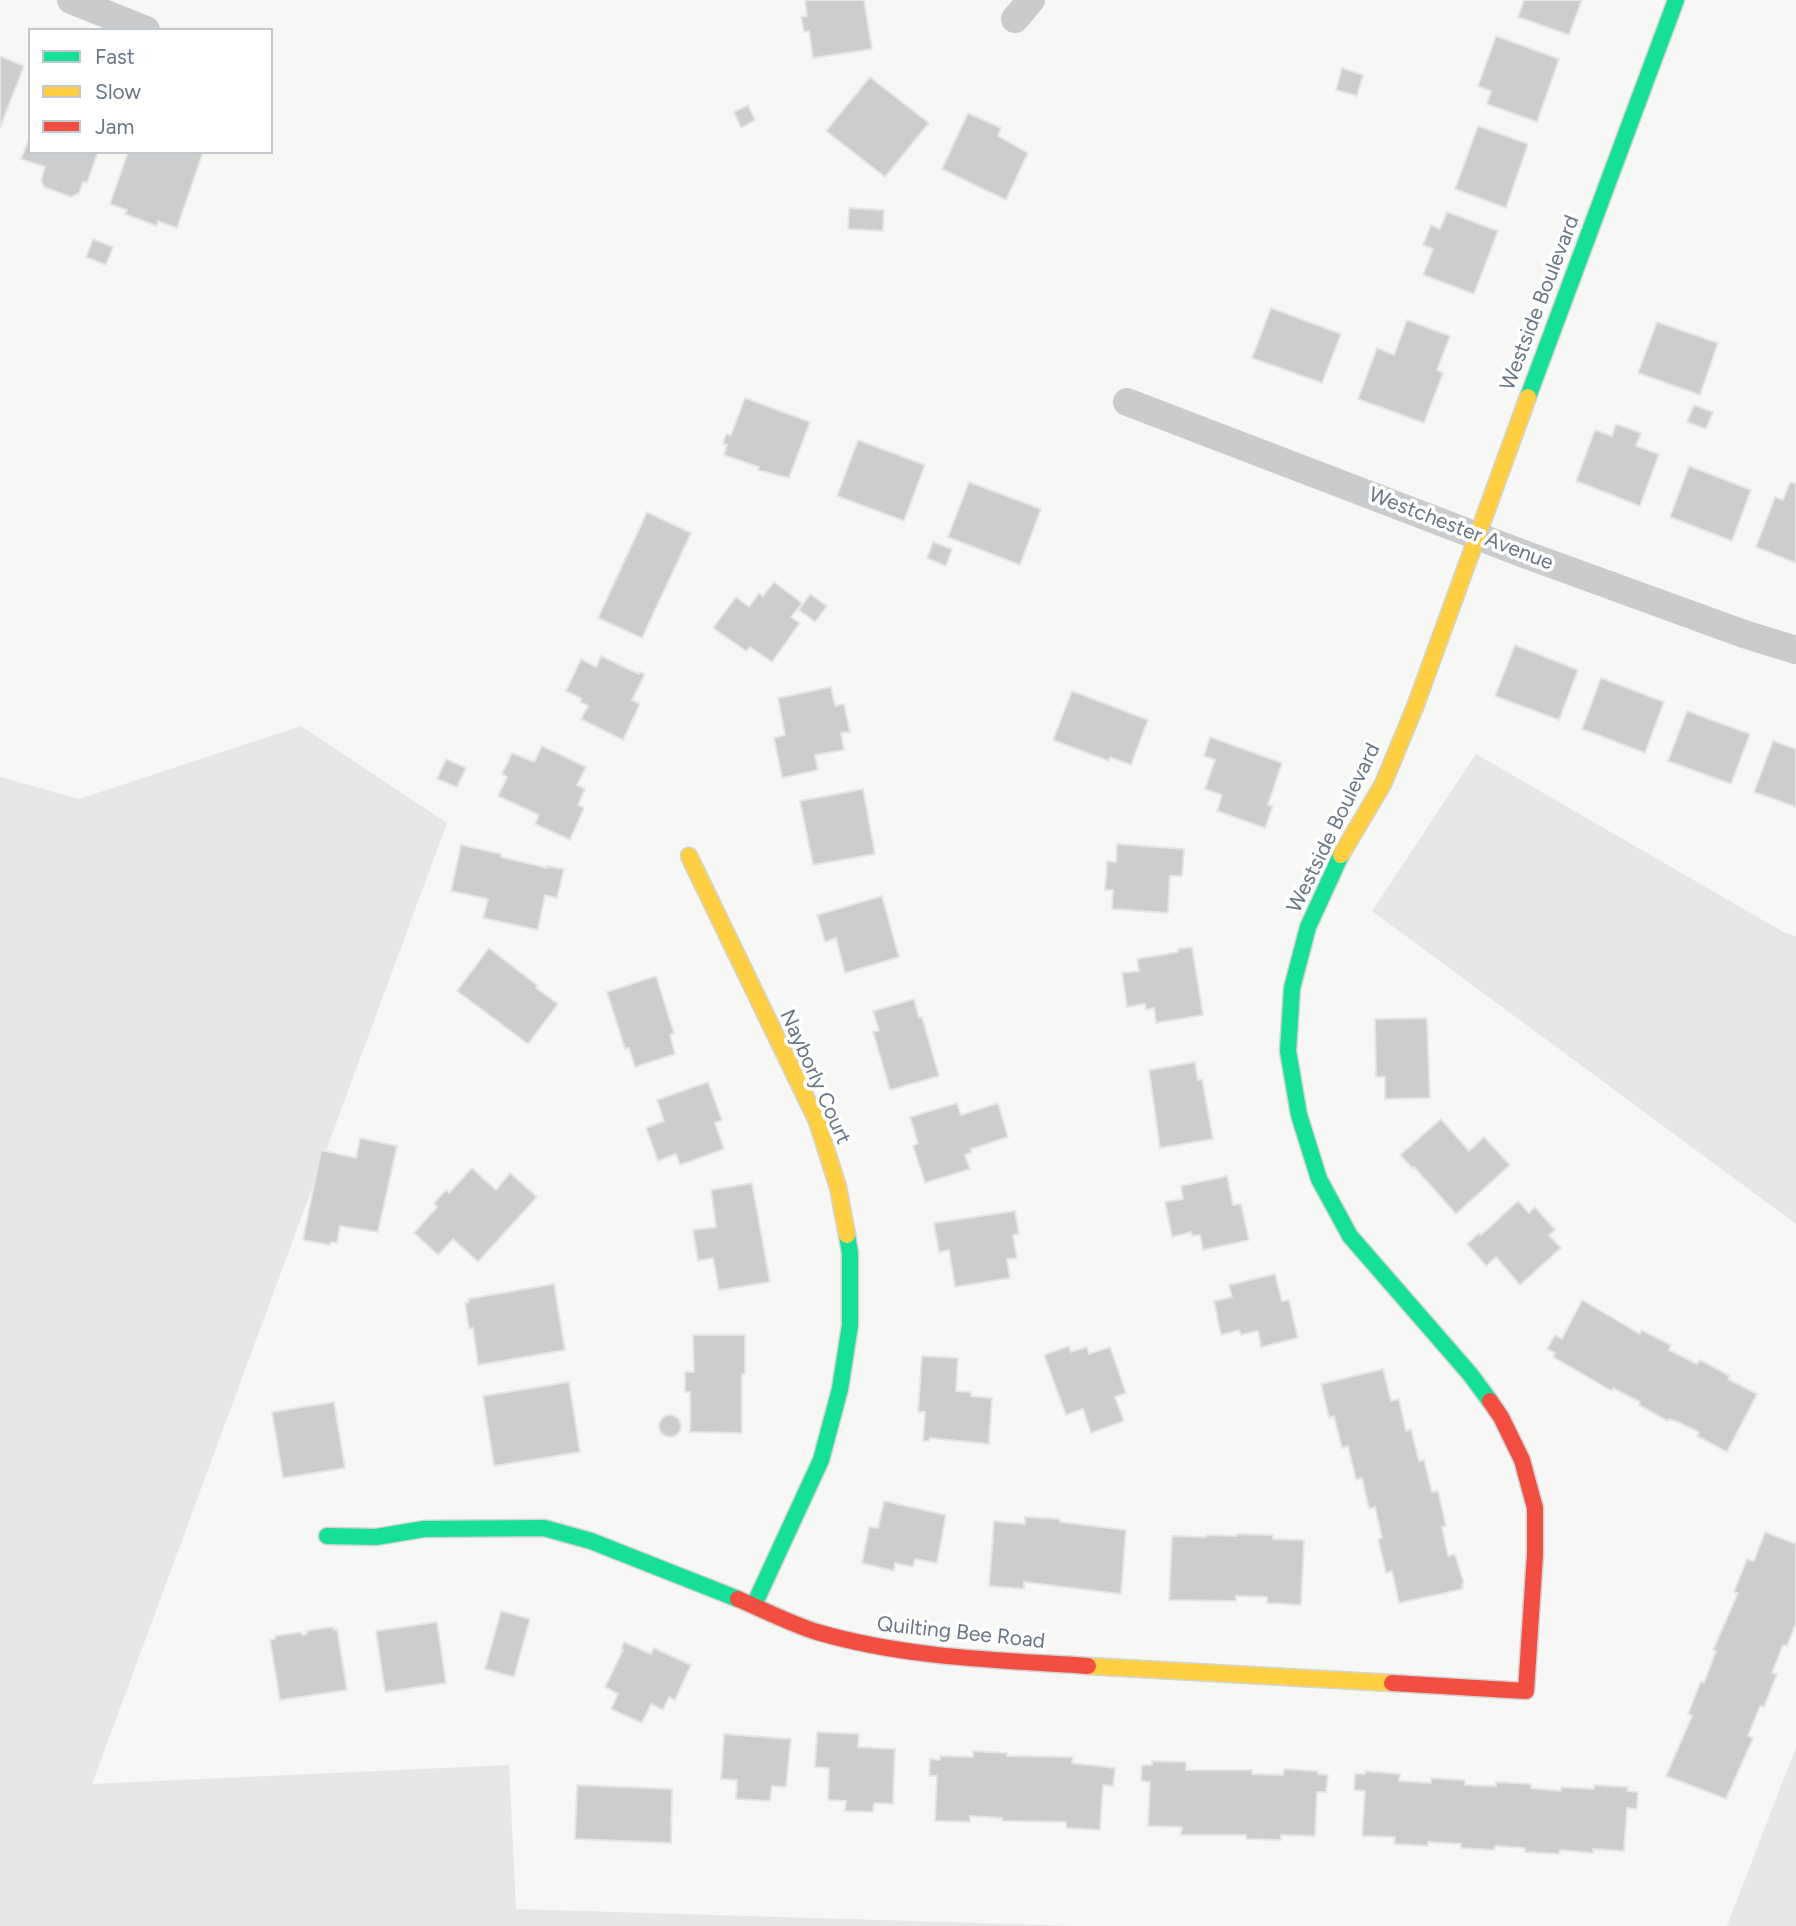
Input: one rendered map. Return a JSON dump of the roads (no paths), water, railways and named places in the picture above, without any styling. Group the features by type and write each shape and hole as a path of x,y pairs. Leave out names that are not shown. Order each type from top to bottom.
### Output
{"street":[{"path":"71,0 141,28"},
{"name":"Westside Boulevard","path":"1527,1691 1535,1508 1522,1460 1501,1417 1470,1374 1350,1236 1319,1179 1298,1115 1288,1051 1292,988 1308,928 1333,868 1383,784 1415,707 1476,535 1676,0"},
{"name":"Westchester Avenue","path":"1127,402 1476,535 1744,634 1796,650"},
{"name":"Nayborly Court","path":"689,856 817,1121 838,1187 850,1253 850,1325 840,1389 821,1460 754,1605"},
{"name":"Quilting Bee Road","path":"327,1536 376,1537 424,1529 544,1528 591,1541 667,1569 815,1631 878,1647 960,1658 1527,1691"}]}
